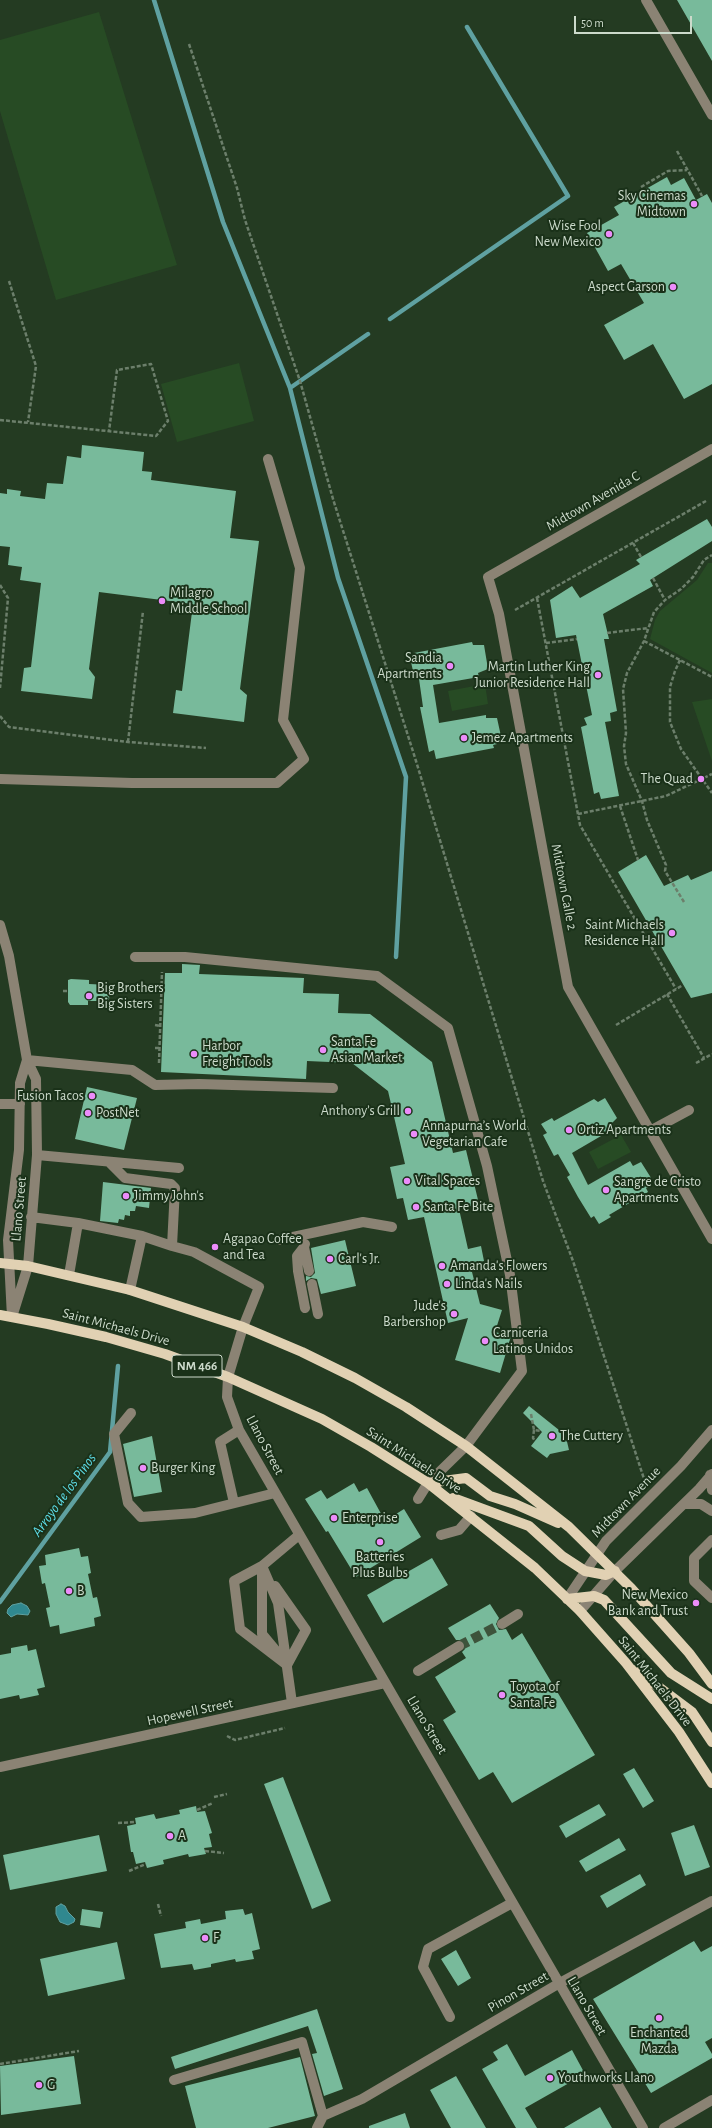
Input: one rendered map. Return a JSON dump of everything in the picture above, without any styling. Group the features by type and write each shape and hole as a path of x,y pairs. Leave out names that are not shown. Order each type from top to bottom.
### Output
{"main road":[{"path":"5,1264 28,1266 130,1290 243,1327 302,1352 355,1378 406,1407 466,1446 569,1527 596,1555 615,1571 690,1653 712,1684"},
{"name":"Saint Michaels Drive","path":"0,1315 12,1316 63,1327 157,1352 228,1377 322,1419 428,1483 535,1568 580,1611 626,1663 678,1732 712,1783"},
{"path":"428,1483 466,1478 490,1496 515,1504 569,1527"},
{"path":"446,1496 529,1526 562,1556 585,1571 606,1574 615,1571"},
{"path":"567,1599 594,1596 604,1600 671,1673 712,1699"},
{"path":"626,1663 692,1712 712,1742"}],"street":[{"path":"646,0 712,114"},
{"name":"Midtown Avenida C","path":"488,577 712,449"},
{"path":"0,779 132,783 277,783 304,759 283,720 300,568 268,459"},
{"name":"Midtown Calle 2","path":"488,577 499,614 568,987 712,1240"},
{"name":"Llano Street","path":"0,925 9,956 27,1060 36,1079 37,1155 28,1266 12,1316"},
{"path":"135,958 185,957 377,976 448,1028 487,1166 510,1274 522,1371 466,1446 428,1483 418,1499"},
{"path":"27,1060 132,1070 155,1085 199,1084 333,1088"},
{"name":"Llano Street","path":"12,1316 5,1264 18,1150 20,1083 27,1060"},
{"path":"0,1104 20,1104"},
{"path":"650,1131 689,1110"},
{"path":"37,1155 110,1163 179,1168"},
{"path":"31,1217 142,1236 172,1246 175,1188 171,1184 125,1178 110,1163"},
{"path":"279,1240 363,1222 392,1226"},
{"path":"69,1275 78,1224"},
{"path":"306,1308 298,1271 297,1256 304,1247 308,1234"},
{"path":"130,1290 142,1236"},
{"name":"Llano Street","path":"172,1246 194,1252 259,1287 243,1327 228,1377 227,1397 239,1430 558,1984 643,2128"},
{"path":"304,1247 309,1271"},
{"path":"312,1284 318,1314"},
{"path":"131,1413 114,1434 128,1504 141,1517 195,1513 275,1493"},
{"path":"234,1503 220,1442 239,1430"},
{"name":"Midtown Avenue","path":"567,1599 606,1541 681,1466 712,1430"},
{"path":"711,1474 712,1490"},
{"path":"580,1611 615,1571 684,1504 711,1474"},
{"path":"684,1504 701,1504 712,1511"},
{"path":"441,1535 459,1530 471,1516"},
{"path":"287,1665 240,1629 234,1581 262,1566 300,1535"},
{"path":"712,1540 694,1558 694,1581 712,1598"},
{"path":"262,1566 278,1603 292,1703"},
{"path":"262,1566 262,1634 287,1665"},
{"path":"262,1566 306,1630 287,1665"},
{"path":"502,1624 518,1614"},
{"path":"418,1671 459,1646"},
{"name":"Hopewell Street","path":"0,1767 385,1683"},
{"name":"Pinon Street","path":"323,2116 362,2099 558,1984 712,1901"},
{"path":"450,2017 423,1967 428,1949 512,1903"},
{"path":"174,2080 302,2042 323,2116 318,2128"},
{"path":"664,2128 712,2100"}],"path":[{"path":"189,44 237,188 245,220 300,381 333,499 414,754 540,1174 573,1261 650,1496"},
{"path":"677,152 702,196"},
{"path":"641,187 668,171 687,170"},
{"path":"9,281 36,366 28,422"},
{"path":"0,420 156,436 168,421 151,364 117,370 109,431"},
{"path":"515,610 706,501"},
{"path":"633,543 641,557"},
{"path":"684,902 665,871 666,865 647,820 642,801 626,764 624,746 626,733 623,689 627,673 644,641 654,612 665,600 681,589 693,577 704,560 712,555"},
{"path":"653,578 665,600"},
{"path":"0,585 8,598 0,688"},
{"path":"537,598 580,825 676,989"},
{"path":"128,742 143,611"},
{"path":"607,633 649,628"},
{"path":"546,643 577,639"},
{"path":"644,641 712,677"},
{"path":"680,660 675,670 670,687 670,722 681,749 712,793"},
{"path":"0,716 9,727 128,742 206,748"},
{"path":"578,814 666,796 712,774"},
{"path":"620,806 638,860"},
{"path":"159,1063 162,972"},
{"path":"616,1025 683,984"},
{"path":"63,991 68,991"},
{"path":"667,994 704,1058"},
{"path":"156,1009 161,1009"},
{"path":"155,1025 160,1026"},
{"path":"696,1063 712,1054"},
{"path":"531,1414 534,1430 532,1438 534,1442"},
{"path":"534,1430 541,1431"},
{"path":"228,1736 235,1740 285,1728"},
{"path":"214,1797 227,1794"},
{"path":"197,1810 213,1802"},
{"path":"118,1823 136,1822"},
{"path":"205,1851 224,1852"},
{"path":"129,1871 146,1864"},
{"path":"158,1904 161,1916"},
{"path":"0,2064 79,2051"}],"green space":[{"path":"99,12 177,265 56,300 0,111 0,40"},
{"path":"239,363 254,421 177,442 161,384"},
{"path":"708,563 712,563 712,673 650,639 655,620 660,611 697,580"},
{"path":"485,684 488,704 452,711 448,691"},
{"path":"712,699 712,761 692,702"},
{"path":"621,1135 631,1152 598,1169 589,1152"}],"water":[{"path":"21,1603 27,1606 30,1611 28,1615 17,1614 11,1617 7,1613 8,1609 12,1605"},
{"path":"61,1904 65,1906 68,1912 75,1919 74,1922 68,1925 60,1922 56,1914 56,1907"}],"building":[{"path":"677,0 712,0 712,61"},
{"name":"Aspect Garson","path":"667,177 671,185 684,178 696,200 707,194 712,203 712,384 684,399 653,344 624,360 604,325 644,303 621,264 608,271 587,233 619,215 614,207"},
{"path":"82,445 144,452 142,471 152,472 151,480 236,491 230,538 259,541 240,689 247,695 244,722 173,713 176,690 182,691 193,604 99,592 89,669 95,677 92,699 21,691 24,668 31,667 41,583 20,580 22,567 8,565 10,547 0,546 0,493 7,494 7,489 21,491 20,496 45,499 47,483 63,484 67,456 81,458"},
{"name":"Martin Luther King Junior Residence Hall","path":"707,519 712,527 712,541 650,580 653,586 603,614 609,639 604,639 617,711 610,713 611,721 605,722 619,796 601,799 599,792 594,794 581,727 587,725 584,718 592,715 576,635 556,638 550,600 572,586 580,598 640,564 636,560"},
{"path":"472,642 473,645 484,645 488,669 478,673 479,677 433,685 439,723 486,715 486,718 497,718 502,741 496,742 497,744 493,745 494,748 436,759 434,750 429,752 420,707 423,707 419,679 415,680 411,662 416,661 414,653"},
{"name":"Saint Michaels Residence Hall","path":"646,855 664,886 688,875 691,880 712,871 712,993 691,998 618,872"},
{"path":"182,964 200,965 199,974 304,978 303,993 339,994 338,1013 370,1014 432,1062 453,1153 466,1150 479,1204 459,1209 468,1249 481,1246 484,1261 470,1264 480,1304 502,1310 495,1332 511,1336 500,1373 455,1360 468,1318 448,1323 424,1217 408,1220 403,1198 397,1199 390,1167 405,1164 388,1091 352,1063 307,1061 306,1079 161,1072 165,973 182,973"},
{"name":"Big Brothers Big Sisters","path":"68,980 89,980 89,984 110,985 109,1001 88,1001 88,1005 70,1005 68,1002"},
{"path":"87,1087 137,1098 124,1150 75,1139"},
{"path":"605,1098 617,1118 610,1125 613,1129 572,1153 588,1185 630,1161 633,1166 641,1162 653,1181 648,1184 650,1187 646,1188 648,1192 609,1215 611,1217 599,1224 594,1216 591,1218 578,1197 567,1177 570,1175 558,1154 554,1156 543,1135 547,1133 541,1124 552,1118 554,1121 594,1099 598,1102"},
{"name":"Jimmy John's","path":"103,1182 151,1188 149,1208 136,1206 135,1211 130,1211 130,1216 125,1215 124,1220 119,1219 118,1223 100,1221"},
{"name":"Carl's Jr.","path":"345,1240 356,1286 321,1294 317,1279 311,1278 306,1281 306,1276 311,1277 315,1273 311,1248"},
{"name":"The Cuttery","path":"529,1406 559,1430 564,1429 569,1450 550,1454 547,1458 531,1446 542,1432 523,1413"},
{"name":"Burger King","path":"152,1436 162,1492 134,1497 123,1444"},
{"path":"354,1483 359,1492 367,1488 385,1521 404,1509 421,1537 356,1577 328,1531 326,1532 305,1499 321,1490 327,1499"},
{"name":"B","path":"79,1548 81,1557 88,1556 91,1573 88,1574 93,1598 97,1597 101,1616 94,1618 95,1626 60,1634 59,1625 50,1627 46,1608 50,1607 45,1583 42,1584 39,1566 46,1565 45,1555"},
{"path":"432,1558 448,1585 383,1623 367,1595"},
{"name":"Toyota of Santa Fe","path":"490,1604 499,1618 496,1624 499,1630 506,1629 512,1640 522,1633 595,1755 512,1803 493,1772 479,1780 443,1720 456,1712 435,1677 466,1658 462,1652 465,1649 465,1643 462,1640 456,1640 448,1628"},
{"path":"27,1645 28,1651 36,1649 45,1687 37,1689 39,1695 20,1699 19,1695 0,1699 0,1655 11,1653 11,1648"},
{"path":"634,1768 654,1801 643,1808 623,1774"},
{"path":"283,1777 331,1901 312,1909 264,1784"},
{"path":"599,1804 606,1815 566,1838 559,1826"},
{"name":"A","path":"196,1806 197,1812 205,1811 212,1833 209,1834 212,1847 204,1848 206,1854 189,1857 188,1854 163,1860 164,1864 147,1868 145,1862 136,1864 133,1852 131,1852 127,1826 136,1824 135,1818 154,1814 156,1819 180,1814 179,1810"},
{"path":"694,1825 710,1867 685,1876 671,1833"},
{"path":"99,1835 107,1871 10,1890 3,1855"},
{"path":"619,1838 626,1850 586,1872 579,1861"},
{"path":"640,1874 646,1885 607,1908 600,1896"},
{"path":"82,1909 103,1912 100,1928 80,1925"},
{"name":"F","path":"243,1909 245,1915 252,1913 260,1949 252,1951 254,1959 236,1962 235,1959 211,1964 211,1967 194,1970 192,1964 161,1968 154,1934 186,1928 185,1922 200,1919 201,1924 226,1919 225,1911"},
{"name":"Enchanted Mazda","path":"694,1941 701,1952 712,1946 712,2038 705,2042 712,2054 712,2058 651,2093 593,1999"},
{"path":"117,1942 125,1979 48,1996 40,1959"},
{"path":"456,1950 471,1978 458,1986 441,1959"},
{"path":"317,2009 343,2089 324,2096 312,2054 317,2053 308,2026 175,2069 171,2057"},
{"path":"507,2044 525,2076 572,2050 585,2074 525,2108 537,2128 516,2128 482,2069 498,2060 493,2052"},
{"name":"G","path":"74,2056 81,2104 1,2115 0,2066"},
{"path":"300,2057 315,2116 268,2128 196,2128 185,2086"},
{"path":"456,2076 486,2128 451,2128 430,2090"},
{"path":"600,2107 612,2128 564,2128"},
{"path":"405,2113 410,2128 369,2128 369,2126"}],"waterway":[{"path":"154,0 223,222 290,388"},
{"path":"390,319 568,196 467,27"},
{"path":"368,334 290,388 338,578 406,777 396,957"},
{"name":"Arroyo de los Pinos","path":"0,1602 110,1452 118,1366"}],"tunnel":[{"path":"459,1646 502,1624"}],"place":[{"name":"Sky Cinemas Midtown","path":"694,204"},
{"name":"Wise Fool New Mexico","path":"609,234"},
{"name":"Aspect Garson","path":"673,287"},
{"name":"Milagro Middle School","path":"162,601"},
{"name":"Sandia Apartments","path":"450,666"},
{"name":"Martin Luther King Junior Residence Hall","path":"598,675"},
{"name":"Jemez Apartments","path":"464,738"},
{"name":"The Quad","path":"701,779"},
{"name":"Saint Michaels Residence Hall","path":"672,933"},
{"name":"Big Brothers Big Sisters","path":"89,996"},
{"name":"Santa Fe Asian Market","path":"323,1050"},
{"name":"Harbor Freight Tools","path":"194,1054"},
{"name":"Fusion Tacos","path":"92,1096"},
{"name":"Anthony’s Grill","path":"408,1111"},
{"name":"PostNet","path":"88,1113"},
{"name":"Ortiz Apartments","path":"569,1130"},
{"name":"Annapurna’s World Vegetarian Cafe","path":"414,1134"},
{"name":"Vital Spaces","path":"407,1181"},
{"name":"Sangre de Cristo Apartments","path":"606,1190"},
{"name":"Jimmy John's","path":"126,1196"},
{"name":"Santa Fe Bite","path":"416,1207"},
{"name":"Agapao Coffee and Tea","path":"215,1247"},
{"name":"Carl's Jr.","path":"330,1259"},
{"name":"Amanda's Flowers","path":"442,1266"},
{"name":"Linda's Nails","path":"447,1284"},
{"name":"Jude's Barbershop","path":"454,1314"},
{"name":"Carniceria Latinos Unidos","path":"485,1341"},
{"name":"The Cuttery","path":"552,1436"},
{"name":"Burger King","path":"143,1468"},
{"name":"Enterprise","path":"334,1518"},
{"name":"Batteries Plus Bulbs","path":"380,1542"},
{"name":"B","path":"69,1591"},
{"name":"New Mexico Bank and Trust","path":"696,1603"},
{"name":"Toyota of Santa Fe","path":"502,1695"},
{"name":"A","path":"170,1836"},
{"name":"F","path":"205,1938"},
{"name":"Enchanted Mazda","path":"659,2018"},
{"name":"Youthworks Llano","path":"550,2078"},
{"name":"G","path":"39,2085"}]}
